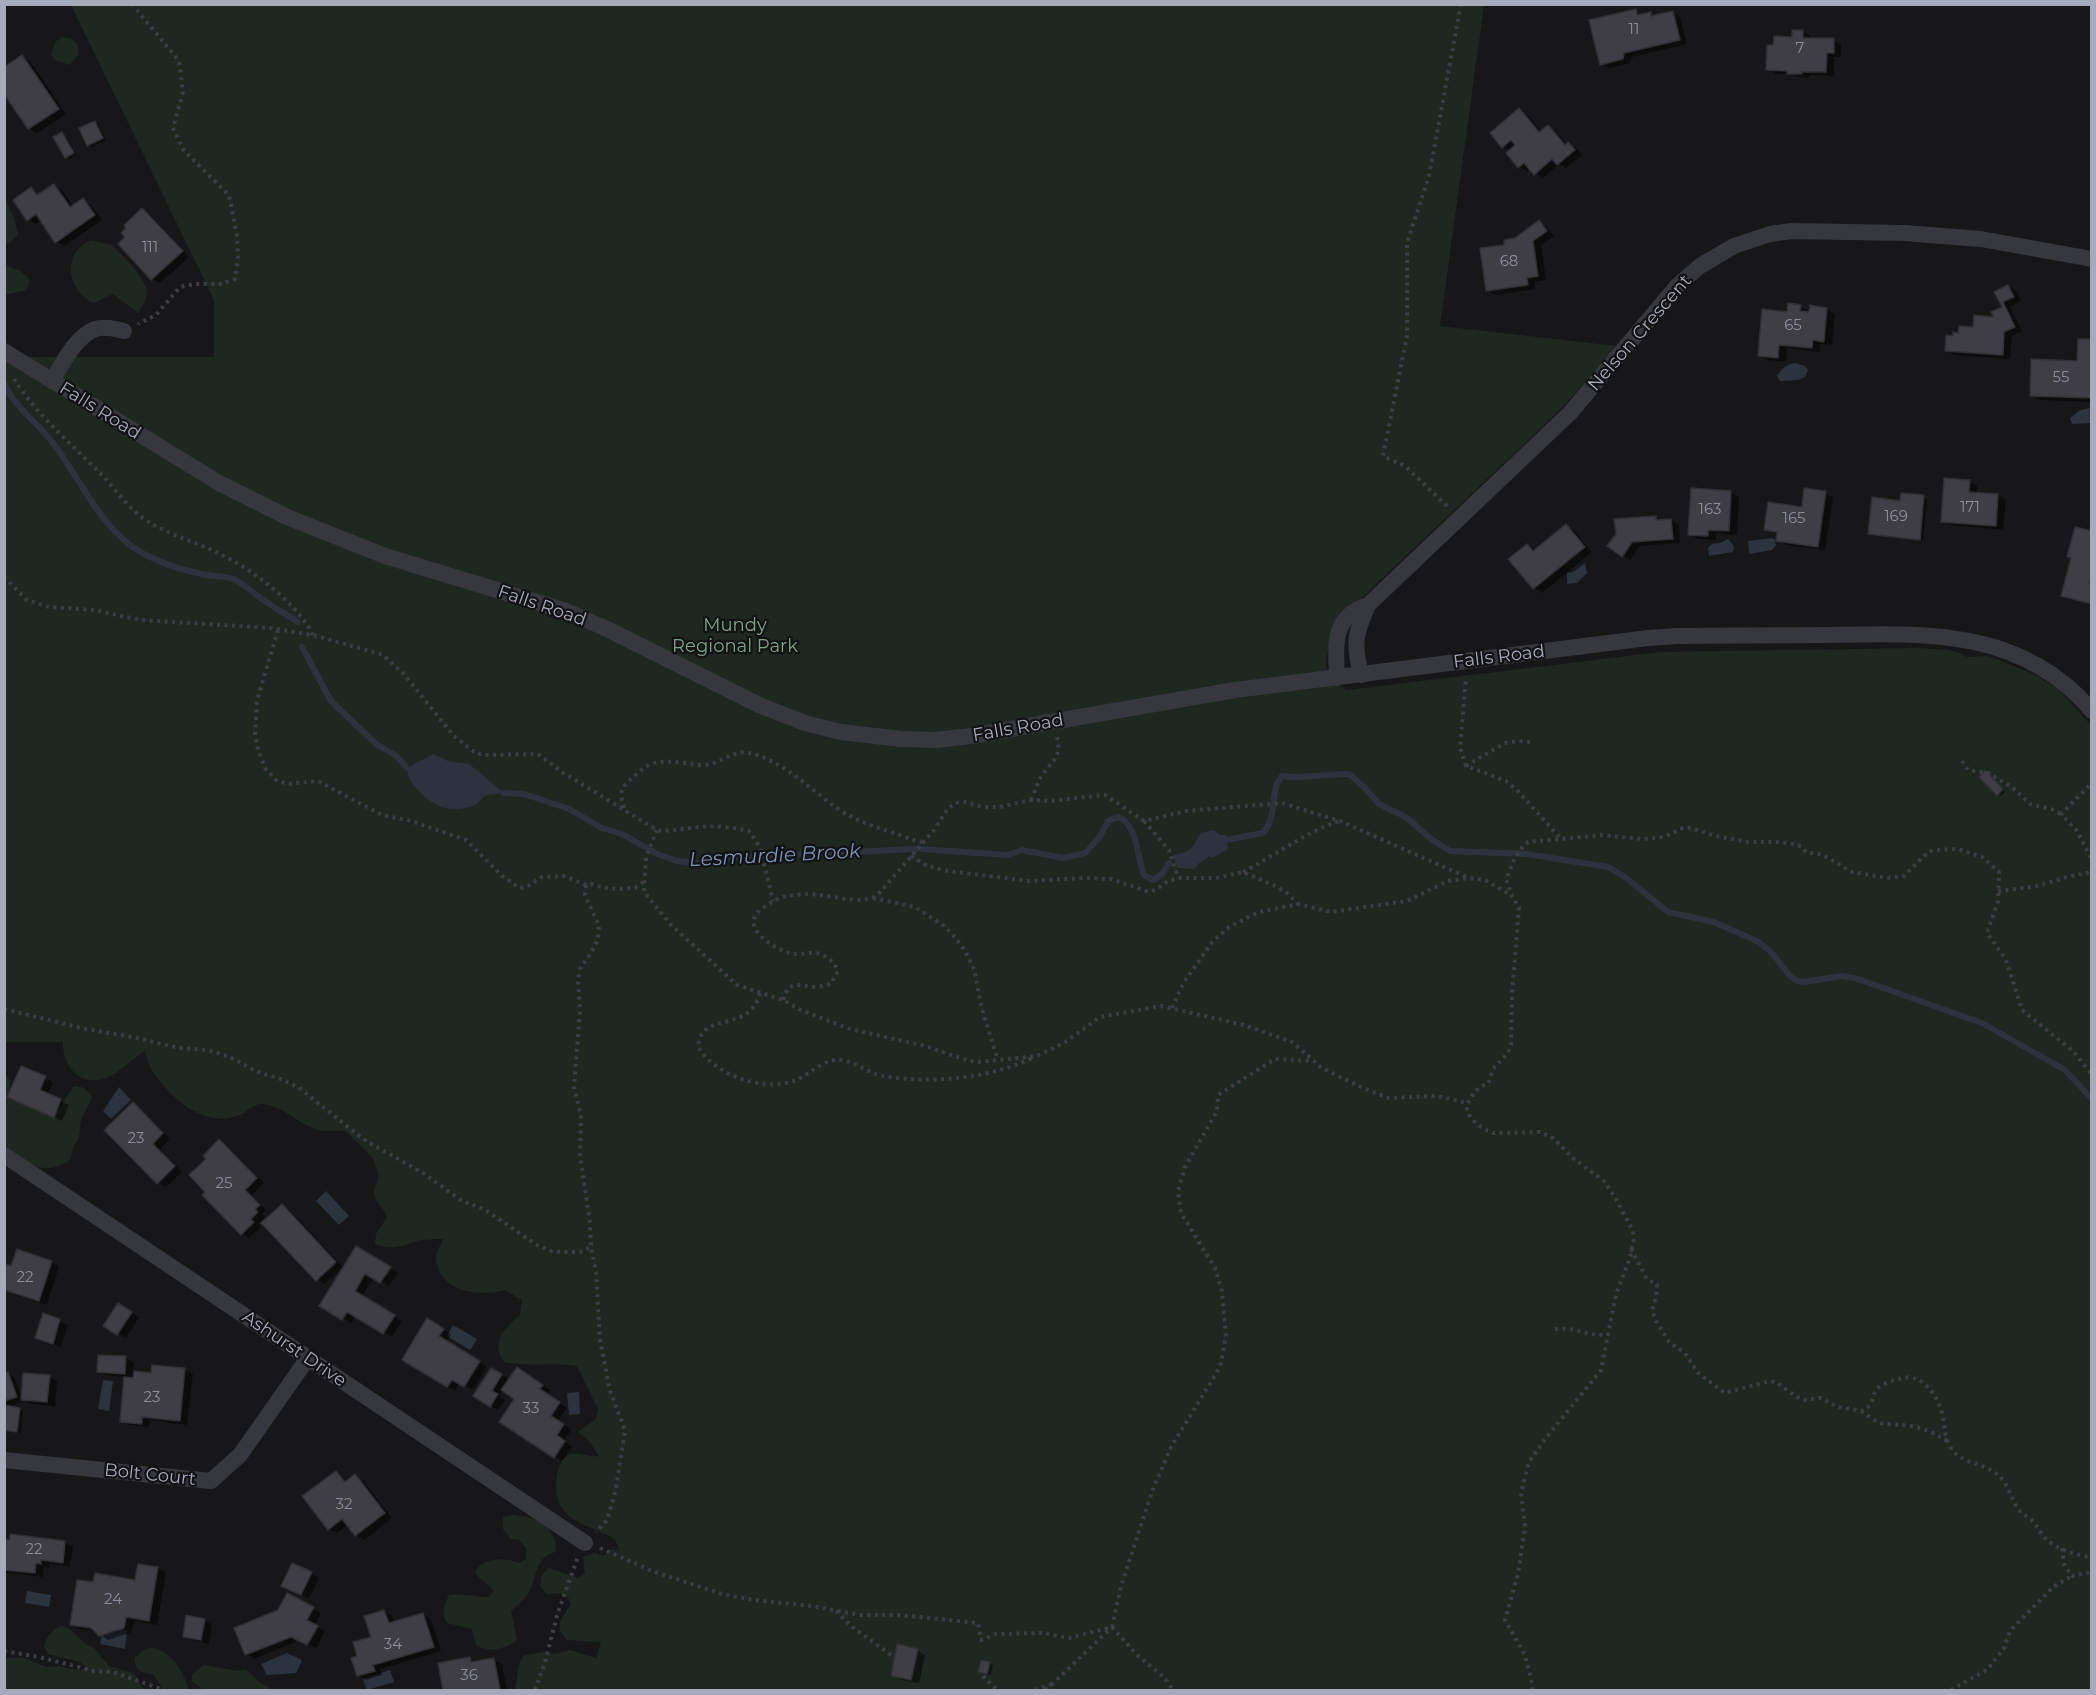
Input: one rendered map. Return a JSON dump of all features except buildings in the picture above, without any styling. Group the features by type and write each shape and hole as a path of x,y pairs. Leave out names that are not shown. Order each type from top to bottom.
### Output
{"street":[{"name":"Nelson Crescent","path":"1336,678 1337,635 1339,628 1352,612 1368,605 1570,413 1684,280 1708,261 1748,240 1770,234 1801,230 1981,238 2091,259"},
{"path":"52,381 82,338 95,329 109,328 124,331"},
{"name":"Falls Road","path":"4,351 219,483 280,513 378,554 566,611 615,633 736,695 805,723 851,734 918,740 971,736 1209,694 1668,637 1889,633 1966,639 1990,645 2037,665 2065,683 2091,711"},
{"name":"Nelson Crescent","path":"1361,675 1355,638 1368,605"},
{"name":"Ashurst Drive","path":"4,1155 585,1543"},
{"name":"Bolt Court","path":"4,1460 211,1481 240,1455 308,1358"}],"path":[{"path":"124,331 156,315 180,287 194,284 220,285 235,279 238,256 237,236 229,195 184,151 173,128 183,92 179,61 132,4"},
{"path":"1459,518 1405,466 1383,456 1407,336 1407,243 1429,176 1461,4"},
{"path":"11,374 55,427 138,514 167,532 218,553 258,577 295,610 305,621 313,636"},
{"path":"4,577 27,600 49,607 86,609 140,620 278,630 313,636 383,655 404,674 453,735 474,752 484,755 538,754 657,830 666,832 701,826 749,831 761,851 773,901"},
{"path":"278,630 257,700 255,734 265,768 276,780 287,784 318,781 382,815 411,821 466,840 502,876 520,888 542,877 564,876 586,885 592,884 620,890 635,888 644,882"},
{"path":"1464,662 1466,678 1460,748 1466,765 1506,781 1563,840"},
{"path":"1030,800 1041,776 1059,752 1053,722"},
{"path":"1466,765 1504,743 1530,742"},
{"path":"624,810 620,795 622,789 649,764 657,761 711,765 738,751 760,756 789,772 852,817 872,826 923,842"},
{"path":"1962,761 1968,770 1988,773 2013,788 2030,804 2061,814 2077,831 2091,860"},
{"path":"2061,814 2090,786"},
{"path":"783,1000 785,991 789,987 797,985 818,987 831,984 838,971 834,963 823,955 815,952 788,953 770,944 754,928 756,914 773,901 793,895 815,894 861,901 872,898 882,890 955,803 965,802 991,807 1030,800 1050,801 1105,795 1144,821 1168,850 1178,878"},
{"path":"1144,821 1186,810 1282,803 1340,821 1469,878"},
{"path":"911,856 927,866 948,871 1029,881 1111,879 1149,892 1178,878 1216,878 1244,872 1300,838 1340,821"},
{"path":"1532,1690 1525,1655 1505,1620 1518,1574 1526,1527 1521,1493 1529,1462 1601,1370 1616,1294 1630,1258 1634,1239 1633,1232 1616,1199 1601,1178 1575,1160 1553,1138 1540,1132 1493,1133 1486,1131 1471,1117 1467,1108 1467,1103 1480,1086 1488,1084 1493,1069 1508,1053 1511,1044 1512,993 1519,908 1506,879 1521,848 1528,842 1603,835 1644,839 1664,837 1683,828 1691,828 1716,836 1748,842 1793,844 1802,847 1806,852 1830,859 1852,872 1887,878 1904,876 1928,852 1935,850 1958,849 1982,857 2000,872 1998,901 1987,933 2006,960 2022,1010 2073,1051 2091,1075"},
{"path":"657,830 646,857 644,892 671,925 737,985 783,1000 801,1010 850,1029 925,1046 969,1061 1037,1056"},
{"path":"1244,872 1287,893 1298,904"},
{"path":"1998,891 2034,887 2091,872"},
{"path":"1172,1008 1184,982 1212,941 1229,927 1259,912 1298,904 1331,912 1407,901 1448,880 1469,878 1485,880 1512,896"},
{"path":"535,1690 573,1566 585,1543 608,1520 616,1489 625,1430 606,1372 600,1340 596,1272 580,1155 581,1115 574,1087 580,1010 578,982 580,969 598,939 598,926 585,895 586,885"},
{"path":"872,898 915,907 944,926 955,937 974,969 982,1009 998,1060"},
{"path":"760,993 754,1006 745,1017 710,1026 703,1032 698,1046 701,1054 719,1070 749,1081 778,1085 792,1081 835,1060 879,1075 929,1080 1001,1071 1064,1043 1100,1017 1161,1006 1244,1025 1292,1042 1312,1061 1363,1088 1389,1098 1437,1096 1467,1103"},
{"path":"4,1009 86,1029 179,1048 207,1050 230,1057 258,1072 298,1087 363,1139 423,1173 462,1201 484,1209 537,1245 551,1251 563,1252 580,1252 591,1247"},
{"path":"1046,1690 1112,1627 1120,1586 1153,1489 1171,1447 1220,1367 1226,1336 1222,1291 1215,1268 1181,1213 1178,1191 1185,1167 1217,1111 1218,1095 1275,1059 1312,1061"},
{"path":"1631,1248 1647,1279 1656,1286 1656,1297 1652,1310 1660,1329 1669,1342 1685,1353 1698,1373 1725,1393 1770,1381 1805,1400 1821,1398 1837,1407 1863,1411 1872,1401 1872,1396 1880,1386 1893,1380 1911,1377 1932,1389 1943,1415 1943,1430 1954,1452 1963,1460 1972,1461 1984,1467 2006,1482 2017,1508 2036,1524 2044,1537 2070,1553 2091,1557"},
{"path":"1555,1329 1608,1334"},
{"path":"1854,1407 1884,1424 1893,1422 1924,1428 1948,1442"},
{"path":"585,1543 652,1570 722,1594 860,1615 910,1616 978,1623 981,1640 996,1634 1043,1633 1069,1638 1112,1627"},
{"path":"2061,1547 2064,1564 2072,1576"},
{"path":"1951,1690 1988,1669 2004,1647 2010,1631 2053,1587 2072,1576 2091,1572"},
{"path":"835,1611 842,1619 894,1657"},
{"path":"1112,1627 1138,1656 1164,1677 1173,1690"},
{"path":"4,1651 39,1656 94,1671 113,1672 164,1690"},
{"path":"983,1676 997,1690"},
{"path":"1035,1690 1053,1684"}],"green space":[{"name":"Mundy Regional Park","path":"71,5 1484,5 1440,326 1617,346 1562,408 1349,610 1328,653 1326,664 1328,674 1335,683 1347,690 1661,652 1917,648 1956,652 1967,657 1988,656 2036,675 2059,690 2091,725 2091,1690 515,1690 519,1664 524,1655 543,1652 555,1654 570,1650 596,1658 601,1642 567,1640 560,1630 560,1622 571,1604 569,1599 560,1593 546,1594 540,1586 541,1576 549,1568 578,1578 585,1573 583,1557 595,1553 603,1556 612,1549 619,1551 616,1542 608,1535 571,1517 561,1507 556,1491 558,1470 565,1458 576,1454 599,1456 590,1442 578,1432 596,1419 598,1409 577,1366 504,1362 498,1348 499,1342 505,1330 520,1315 522,1300 505,1290 472,1292 451,1284 438,1268 436,1256 443,1239 424,1240 392,1247 375,1244 376,1234 387,1217 374,1196 379,1177 373,1158 346,1131 319,1130 265,1104 224,1119 200,1114 178,1100 160,1082 150,1067 144,1051 110,1076 100,1080 91,1080 76,1074 70,1068 63,1042 5,1042 5,357 214,357 214,300"},
{"path":"63,37 71,38 77,44 79,54 70,65 55,60 51,54 55,42"},
{"path":"5,197 18,234 5,245"},
{"path":"90,240 112,245 136,270 147,289 145,301 138,313 113,294 94,303 77,289 71,275 72,259 78,250"},
{"path":"4,263 23,273 30,280 26,290 5,295"},
{"path":"5,1073 10,1081 8,1098 53,1117 74,1086 89,1092 92,1098 81,1120 79,1138 73,1147 71,1159 62,1165 45,1168 30,1164 5,1151"},
{"path":"514,1515 541,1520 556,1543 555,1552 540,1563 529,1593 511,1611 517,1640 503,1648 486,1649 476,1645 472,1629 447,1623 444,1616 445,1606 449,1595 489,1597 494,1591 475,1573 488,1561 501,1559 519,1563 526,1559 526,1548 519,1540 510,1538 503,1529 503,1517"},
{"path":"61,1626 68,1628 95,1649 109,1666 136,1676 144,1690 5,1690 5,1658 24,1658 47,1667 81,1670 86,1667 80,1662 48,1654 44,1647 46,1640"},
{"path":"152,1647 171,1658 184,1676 189,1690 161,1690 153,1674 142,1672 137,1668 135,1658 143,1650"},
{"path":"204,1665 238,1671 246,1669 260,1683 273,1690 203,1690 192,1681 192,1674"}],"water":[{"path":"1795,363 1805,366 1808,370 1805,377 1798,380 1780,381 1777,376 1780,371"},
{"path":"2091,409 2091,423 2072,424 2070,418 2079,411"},
{"path":"1772,538 1776,545 1772,550 1749,554 1748,541"},
{"path":"1728,539 1734,546 1733,552 1709,556 1708,548 1712,544"},
{"path":"1585,563 1587,573 1577,583 1567,584 1567,573 1573,572"},
{"path":"433,754 448,761 469,764 504,793 485,796 475,805 461,809 434,804 412,783 407,768"},
{"path":"1213,830 1220,835 1226,835 1228,849 1212,858 1210,856 1199,863 1195,869 1177,868 1173,855 1189,850 1201,833"},
{"path":"119,1087 131,1100 111,1119 103,1111"},
{"path":"326,1191 349,1216 339,1225 316,1201"},
{"path":"453,1325 477,1339 470,1350 447,1336"},
{"path":"103,1380 113,1381 109,1411 98,1409"},
{"path":"579,1392 580,1414 569,1415 567,1393"},
{"path":"27,1591 51,1595 49,1607 25,1603"},
{"path":"120,1629 127,1630 125,1649 100,1644 102,1635"},
{"path":"287,1653 302,1660 296,1673 267,1675 261,1664"},
{"path":"390,1670 394,1682 367,1690 363,1679"}],"waterway":[{"name":"Lesmurdie Brook","path":"4,383 14,400 53,443 103,517 128,543 156,560 206,575 233,579 298,622"},
{"name":"Lesmurdie Brook","path":"302,647 331,701 376,744 395,755 407,768"},
{"name":"Lesmurdie Brook","path":"1226,840 1263,833 1271,819 1275,789 1282,776 1349,774 1379,804 1406,817 1431,839 1450,851 1527,854 1608,867 1625,877 1668,912 1714,922 1759,942 1771,952 1791,977 1798,981 1841,976 1855,978 1982,1023 2065,1070 2092,1099"},
{"name":"Lesmurdie Brook","path":"504,793 524,794 569,809 602,828 624,835 657,854 677,861 698,863 723,858 916,849"},
{"name":"Lesmurdie Brook","path":"920,849 1008,855 1022,850 1063,858 1085,853 1099,838 1108,821 1118,817 1130,827 1144,875 1153,880 1162,874 1169,863"}]}
